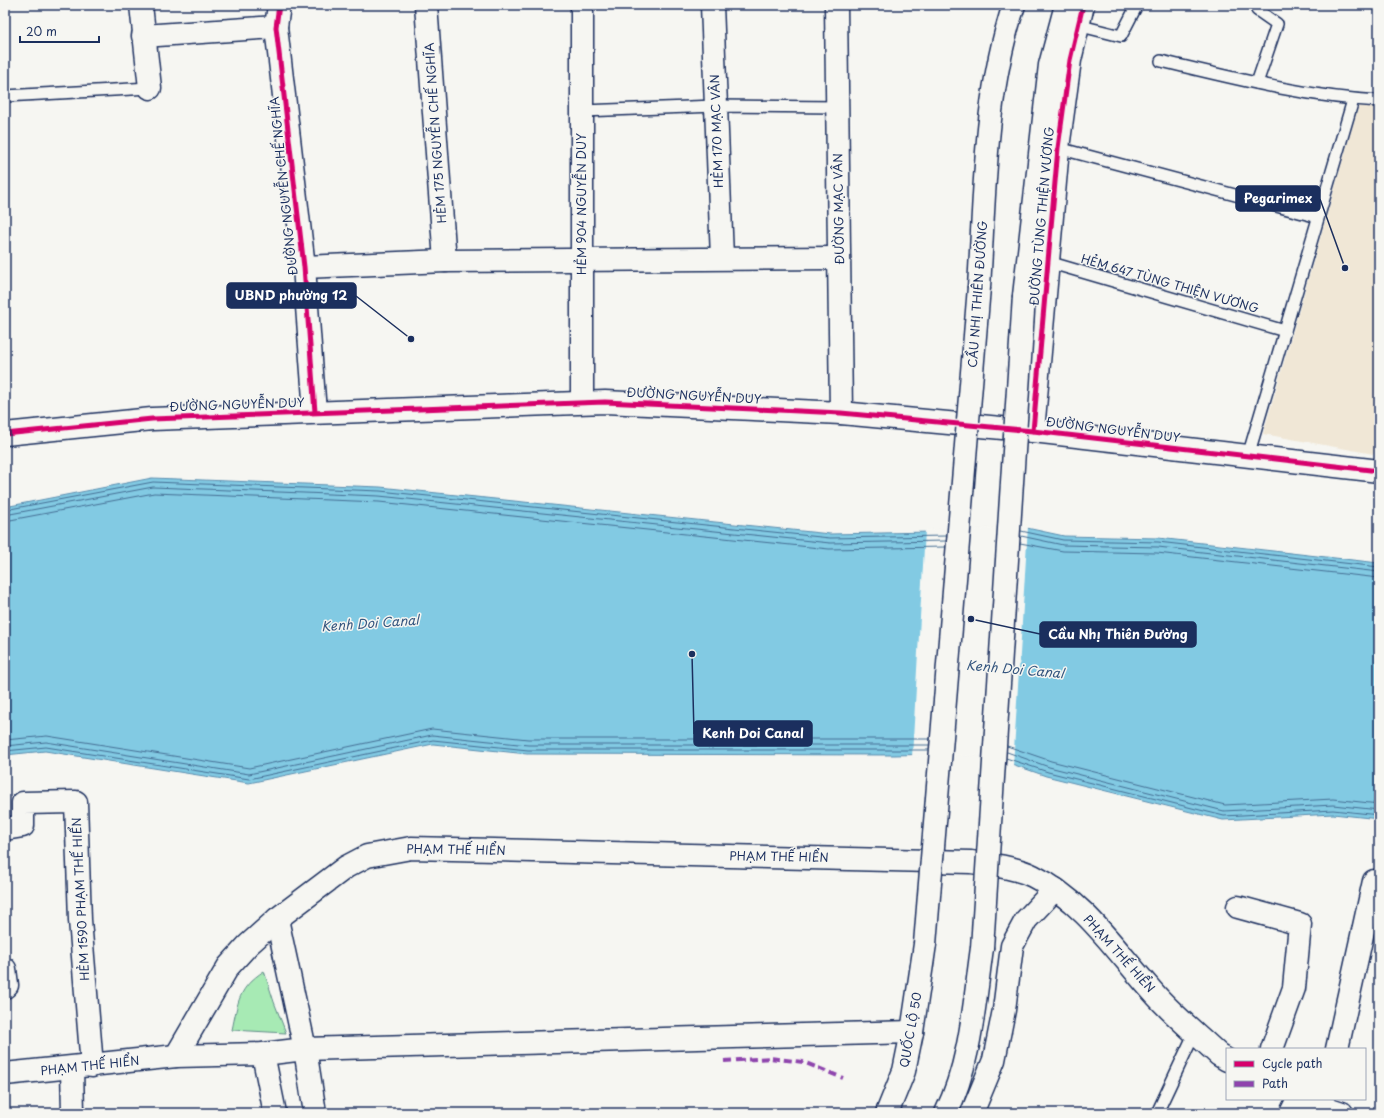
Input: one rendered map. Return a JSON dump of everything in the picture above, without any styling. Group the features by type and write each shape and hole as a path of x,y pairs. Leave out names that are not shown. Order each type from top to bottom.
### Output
{"street":[{"path":"141,5 143,36 150,88"},
{"name":"ĐƯỜNG NGUYỄN CHẾ NGHĨA","path":"279,5 276,27 304,267 315,412"},
{"name":"HẺM 175 NGUYỄN CHẾ NGHĨA","path":"426,5 445,261"},
{"name":"HẺM 904 NGUYỄN DUY","path":"582,5 582,402"},
{"name":"HẺM 170 MẠC VÂN","path":"712,5 722,258"},
{"name":"ĐƯỜNG MẠC VÂN","path":"836,5 841,413"},
{"name":"CẦU NHỊ THIÊN ĐƯỜNG","path":"925,944 979,295 990,112 1000,59 1014,5"},
{"path":"946,1113 957,1090 970,1040 982,948 1024,296 1050,65 1066,5"},
{"name":"ĐƯỜNG TÙNG THIỆN VƯƠNG","path":"1033,431 1058,148 1070,60 1080,15"},
{"path":"143,36 276,27"},
{"path":"304,267 445,261 839,258"},
{"name":"ĐƯỜNG NGUYỄN DUY","path":"5,434 152,419 582,402 621,402 841,413 1033,431 1379,471"},
{"name":"HẺM 1590 PHẠM THẾ HIỂN","path":"5,829 23,826 23,804 76,802 80,920 82,1067"},
{"name":"PHẠM THẾ HIỂN","path":"176,1056 228,967 248,945 277,919 346,867 367,856 411,848 971,862 1009,868 1033,876 1055,889 1095,923 1154,993 1219,1055 1226,1059"},
{"path":"1337,1048 1374,881"},
{"path":"972,1113 994,1060 1004,1010 1012,946 1026,920 1055,889"},
{"path":"1238,907 1300,924 1294,988 1272,1048"},
{"path":"277,919 305,1049 315,1113"},
{"name":"QUỐC LỘ 50","path":"887,1113 904,1071 912,1032 925,944"},
{"path":"5,969 7,985 5,987"},
{"name":"PHẠM THẾ HIỂN","path":"5,1074 176,1056 263,1054 305,1049 912,1032"},
{"path":"263,1054 275,1113"},
{"path":"72,1113 82,1067"},
{"path":"1291,1113 1298,1100"},
{"path":"1304,1100 1331,1106"}],"lane":[{"path":"1080,15 1121,36 1137,5"},
{"path":"1256,5 1257,10 1277,24 1257,83"},
{"path":"1161,61 1257,83 1353,100 1379,101"},
{"path":"5,96 150,88"},
{"path":"1248,456 1353,100"},
{"path":"582,111 716,106 837,107"},
{"path":"1058,148 1318,217"},
{"name":"HẺM 647 TÙNG THIỆN VƯƠNG","path":"1048,262 1285,331"},
{"path":"1157,1113 1195,1032"}],"shaded area":[{"path":"1361,98 1379,102 1379,455 1263,434"}],"green space":[{"path":"264,971 286,1033 232,1030 240,996 249,983"}],"water":[{"name":"Kenh Doi Canal","path":"152,478 380,487 830,534 983,531 1022,527 1064,536 1158,538 1379,563 1379,819 1333,814 1223,820 1046,776 980,753 895,755 527,754 433,744 249,783 45,751 5,755 5,507"}],"pier":[{"path":"1022,525 1028,526 1013,766 980,755 912,757 925,530 983,529"}],"marked path":[{"path":"724,1061 770,1058 803,1062 843,1078"}],"cycle path":[{"path":"279,5 276,27 304,267 315,412"},
{"path":"1033,431 1058,148 1070,60 1083,5"},
{"path":"5,434 152,419 605,402 841,413 1033,431 1379,471"}],"place":[{"name":"Pegarimex","path":"1345,268"},
{"name":"UBND phường 12","path":"411,339"},
{"name":"Cầu Nhị Thiên Đường","path":"971,619"},
{"name":"Kenh Doi Canal","path":"692,654"}]}
